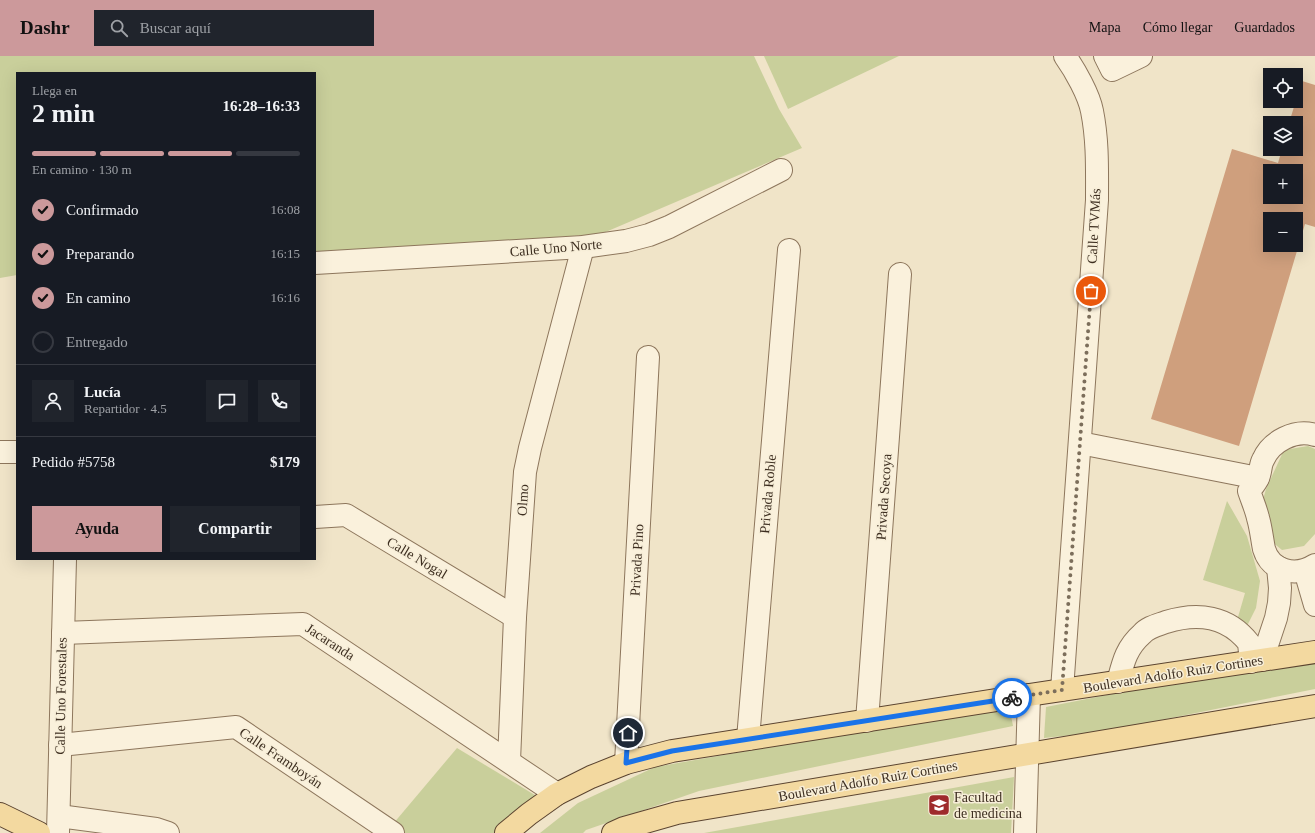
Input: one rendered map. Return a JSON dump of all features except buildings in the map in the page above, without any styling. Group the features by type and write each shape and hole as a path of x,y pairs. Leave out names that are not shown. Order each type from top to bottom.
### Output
{"main road":[{"name":"Boulevard Adolfo Ruiz Cortines","path":"506,833 557,794 591,777 626,763 672,751 1315,652"},
{"name":"Boulevard Adolfo Ruiz Cortines","path":"613,833 624,828 677,813 1315,706"},
{"path":"0,814 39,833"}],"street":[{"name":"Calle TVMás","path":"1062,690 1097,200 1097,151 1092,110 1080,80 1066,56"},
{"path":"1105,56 1112,70 1142,56"},
{"name":"Calle Uno Norte","path":"316,263 584,247 626,241 649,235 669,227 781,170"},
{"name":"Olmo","path":"509,761 515,617 525,472 530,448 584,247"},
{"name":"Privada Roble","path":"748,739 789,250"},
{"name":"Privada Secoya","path":"867,720 900,274"},
{"name":"Privada Pino","path":"626,763 648,356"},
{"path":"1311,568 1298,572 1287,571 1278,567 1270,560 1265,550 1258,517 1249,491 1258,478 1262,460 1270,448 1282,439 1296,434 1315,435"},
{"path":"1080,442 1258,478"},
{"path":"0,452 16,452"},
{"name":"Calle Nogal","path":"316,517 346,515 515,617"},
{"name":"Calle Uno Forestales","path":"58,824 65,560"},
{"path":"1256,661 1276,618 1280,603 1278,567"},
{"path":"1311,568 1308,581 1315,605"},
{"path":"1118,682 1125,656 1142,633 1152,627 1170,621 1187,618 1202,617 1217,619 1233,626 1249,643 1256,661"},
{"name":"Jacaranda","path":"63,633 303,624 557,794"},
{"path":"1025,833 1029,695"},
{"name":"Calle Framboyán","path":"60,745 236,727 393,833"},
{"path":"58,824 156,829 168,833"}],"green space":[{"path":"0,56 754,56 779,109 802,148 601,234 316,253 316,72 16,72 16,275 0,278"},
{"path":"764,56 899,56 788,109"},
{"path":"1308,446 1315,449 1315,534 1304,546 1282,550 1271,541 1258,517 1266,489 1284,450"},
{"path":"1227,501 1247,536 1260,581 1256,608 1246,628 1238,617 1245,593 1203,580"},
{"path":"1315,657 1315,689 1101,732 1044,738 1046,707 1173,682"},
{"path":"1009,705 1013,726 699,791 586,830 583,833 540,833 578,803 655,767"},
{"path":"457,748 538,797 496,833 405,833 393,824"},
{"name":"Facultad de medicina","path":"1014,777 1011,833 704,833"}],"way so far":[{"path":"1012,698 1062,690 1063,686 1091,291"}],"place":[{"name":"Facultad de medicina","path":"939,805"}],"route":[{"path":"628,733 626,763 672,751 1012,698"}]}
